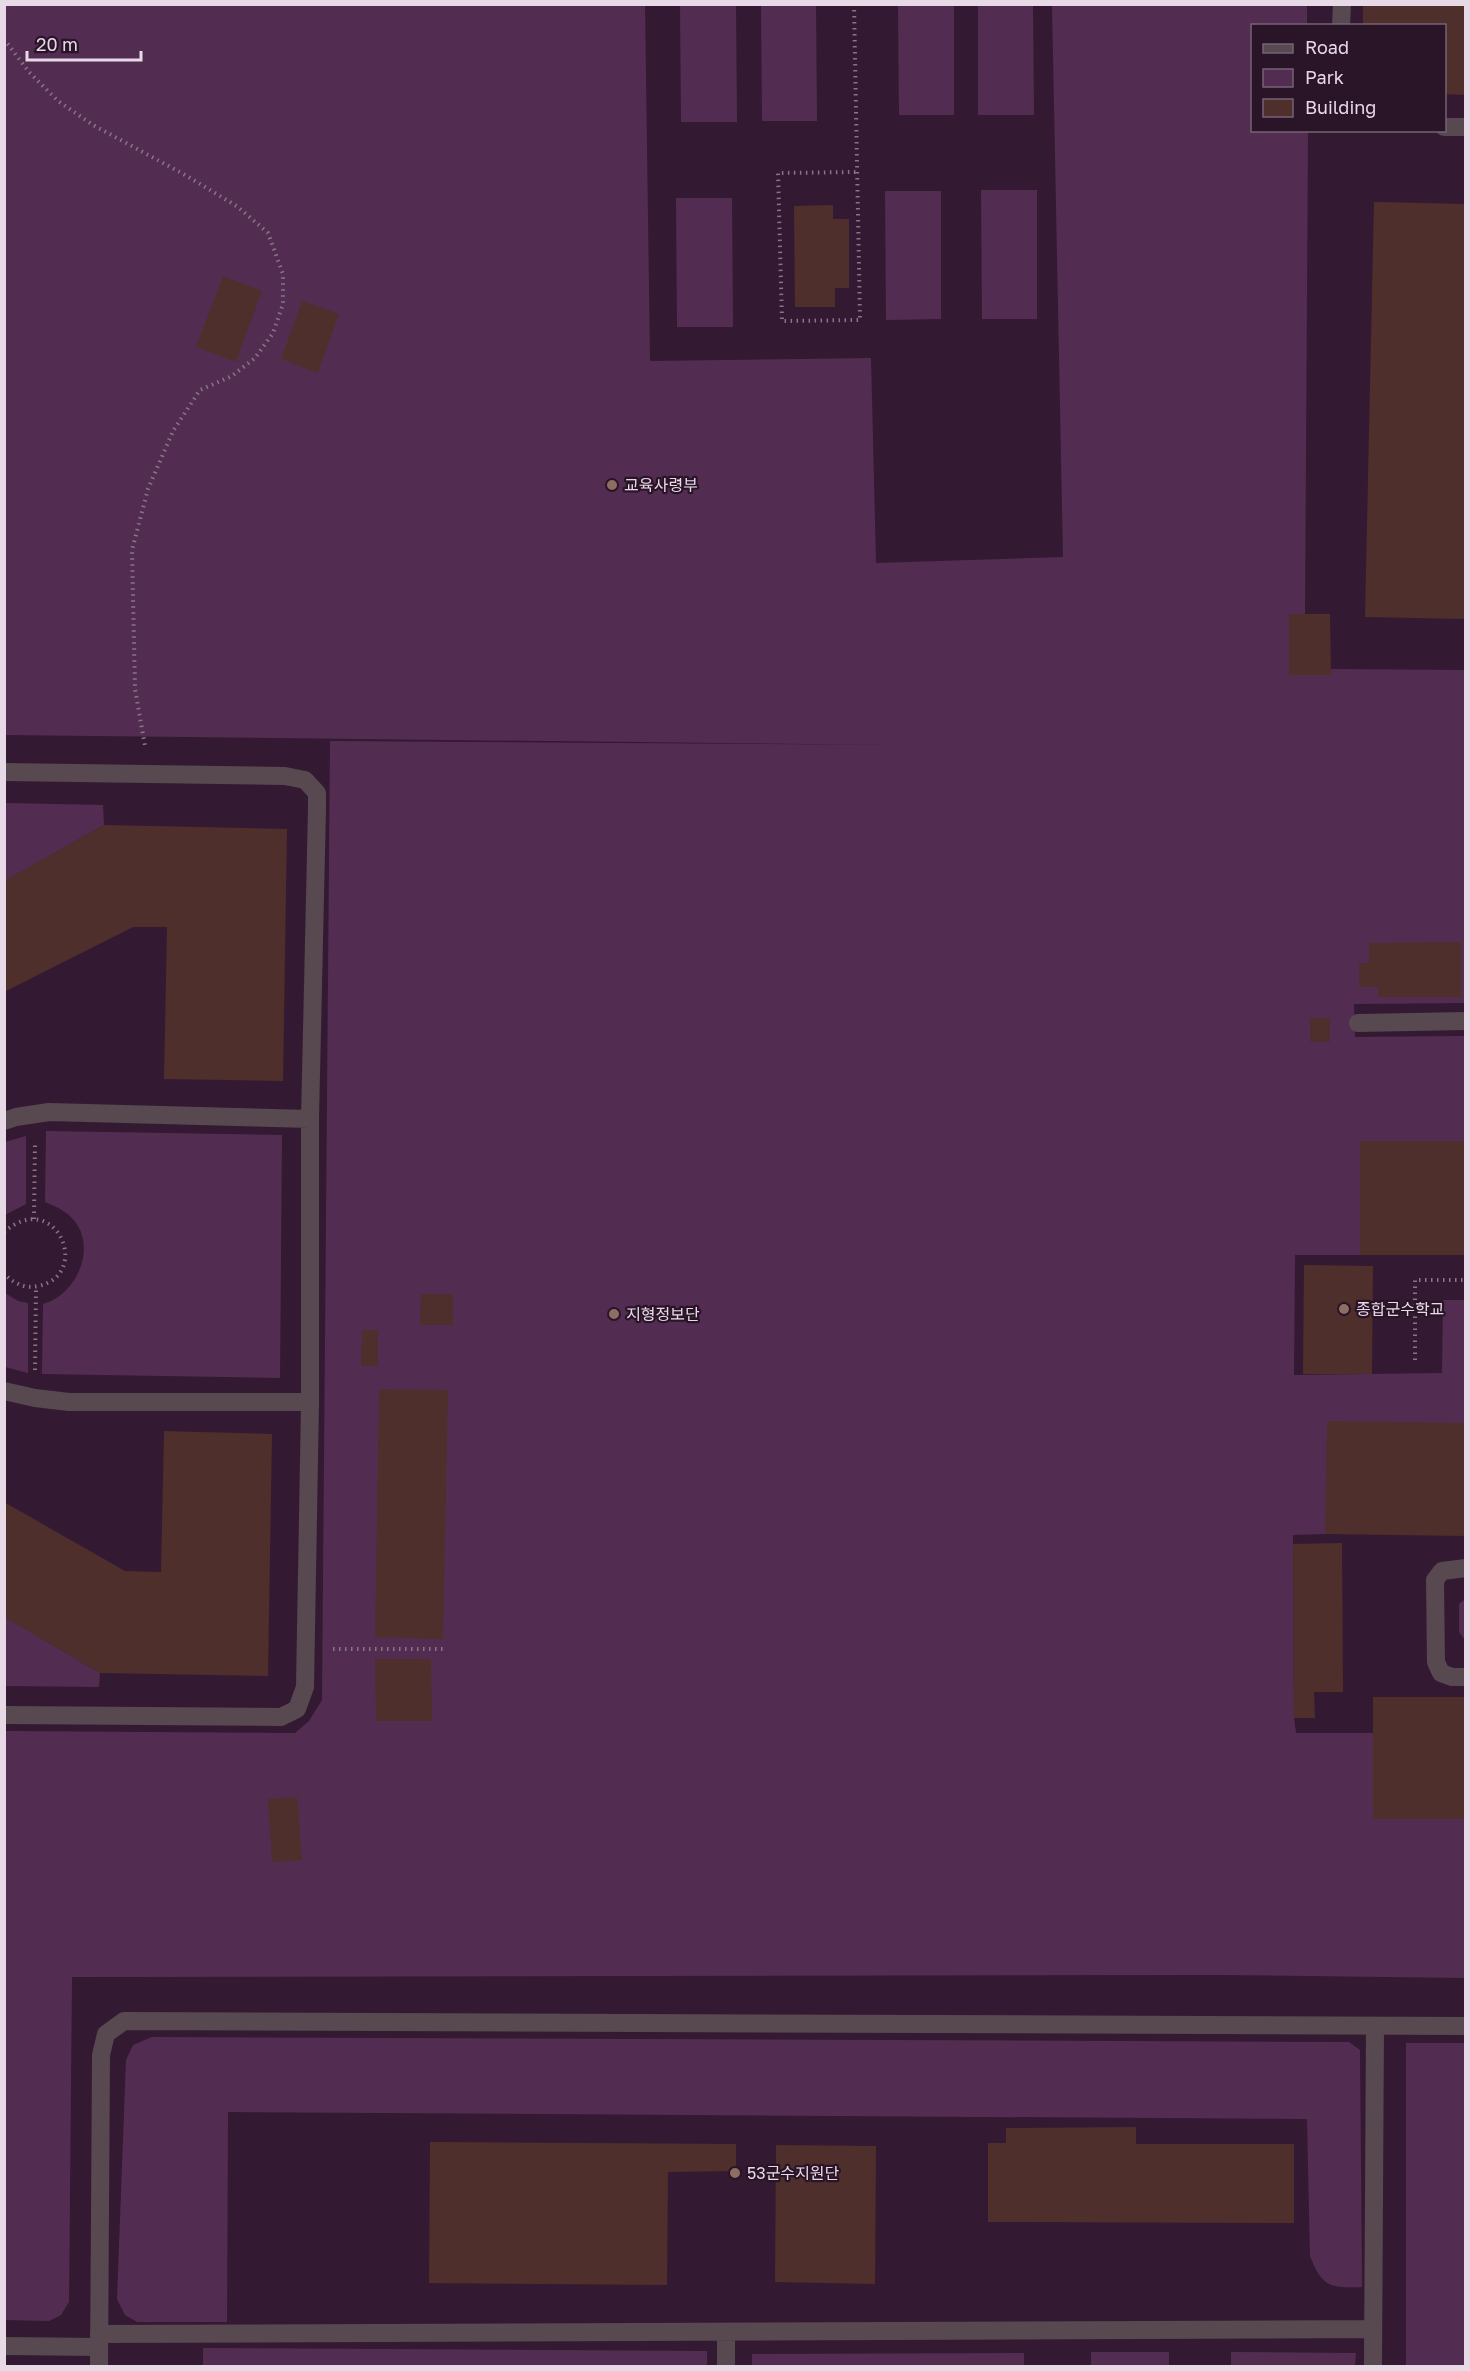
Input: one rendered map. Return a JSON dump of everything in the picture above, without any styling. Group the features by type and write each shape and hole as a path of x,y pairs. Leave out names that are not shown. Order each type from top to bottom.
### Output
{"street":[{"path":"1341,24 1342,4"},
{"path":"1446,127 1466,127"},
{"path":"4,772 285,776 305,780 317,793 310,1119 310,1402 305,1687 297,1709 281,1717 4,1715"},
{"path":"1358,1023 1466,1021"},
{"path":"4,1121 49,1112 310,1119"},
{"path":"4,1391 69,1402 310,1402"},
{"path":"1466,1568 1442,1571 1435,1580 1436,1662 1441,1673 1452,1677 1466,1677"},
{"path":"99,2367 101,2055 106,2034 124,2021 1466,2026"},
{"path":"1373,2367 1375,2026"},
{"path":"4,2346 99,2340 726,2332 1373,2329"},
{"path":"726,2332 726,2367"}],"path":[{"path":"854,4 860,320 782,321 778,173 857,172"},
{"path":"4,39 29,72 58,102 93,126 187,176 238,207 268,233 283,274 283,304 273,333 255,358 232,376 200,390 173,431 148,489 132,550 135,689 145,747"},
{"path":"34,1219 35,1115"},
{"path":"4,1232 23,1220 34,1219 45,1222 54,1227 62,1236 66,1258 55,1277 47,1284 36,1287 25,1287 15,1283 4,1274"},
{"path":"1415,1360 1415,1280 1466,1280"},
{"path":"35,1398 36,1287"},
{"path":"306,1649 444,1649"}],"shaded area":[{"path":"5,5 1465,5 1465,2366 5,2366"}],"green space":[{"path":"4,5 645,5 650,361 871,358 876,563 1063,557 1052,5 1307,5 1307,24 1251,24 1251,132 1308,132 1305,614 1289,615 1289,675 1331,675 1331,669 1465,670 1465,1003 1354,1004 1355,1037 1465,1036 1466,1141 1360,1142 1360,1255 1295,1255 1294,1375 1442,1373 1443,1300 1465,1300 1466,1423 1325,1534 1293,1535 1294,1718 1296,1733 1373,1733 1465,1819 1465,1978 1222,1975 72,1977 69,2302 61,2315 49,2321 5,2320 5,1731 295,1733 309,1721 322,1700 330,741 901,745 5,735"},
{"path":"680,5 736,5 737,122 681,122"},
{"path":"761,5 816,5 817,121 762,121"},
{"path":"898,5 954,5 954,115 899,115"},
{"path":"978,5 1033,5 1034,115 978,115"},
{"path":"981,190 1037,190 1037,319 982,319"},
{"path":"885,191 941,191 941,319 886,320"},
{"path":"676,198 732,198 733,327 677,327"},
{"path":"5,803 103,805 104,825 5,881"},
{"path":"46,1131 282,1135 280,1378 42,1374 43,1304 64,1293 72,1283 78,1273 84,1249 83,1237 72,1217 45,1202"},
{"path":"26,1136 26,1204 5,1215 5,1142"},
{"path":"5,1293 18,1301 28,1303 28,1373 5,1367"},
{"path":"1465,1599 1465,1640 1459,1632 1459,1604"},
{"path":"5,1617 100,1673 99,1687 5,1686"},
{"path":"152,2037 1349,2042 1360,2050 1362,2287 1328,2284 1319,2274 1310,2256 1307,2119 228,2112 227,2322 137,2322 125,2315 117,2299 126,2060 133,2045"},
{"path":"1406,2043 1465,2043 1465,2366 1406,2366"},
{"path":"203,2348 707,2351 707,2366 203,2366"},
{"path":"1091,2352 1169,2352 1169,2366 1091,2366"},
{"path":"1231,2352 1356,2353 1355,2366 1231,2366"},
{"path":"1024,2353 1024,2366 752,2366 752,2354"}],"building":[{"path":"1363,4 1466,4 1466,95 1446,94 1446,24 1363,24"},
{"path":"1374,202 1466,204 1466,619 1365,617"},
{"path":"833,205 833,219 849,219 849,288 835,288 835,307 795,307 794,206"},
{"path":"223,276 262,291 236,362 196,347"},
{"path":"302,301 339,314 318,373 281,359"},
{"path":"1289,614 1330,614 1331,675 1289,675"},
{"path":"104,825 287,829 283,1081 164,1079 167,927 133,927 4,992 4,881"},
{"path":"1461,942 1461,997 1378,997 1378,987 1359,987 1359,963 1369,963 1369,943"},
{"path":"1310,1018 1330,1018 1330,1042 1310,1042"},
{"path":"1360,1141 1466,1141 1466,1255 1360,1255"},
{"path":"1304,1265 1373,1266 1372,1374 1303,1374"},
{"path":"421,1294 453,1294 453,1325 420,1325"},
{"path":"362,1330 378,1330 378,1366 361,1366"},
{"path":"379,1389 448,1390 443,1639 375,1637"},
{"path":"1327,1421 1466,1423 1466,1536 1325,1534"},
{"path":"164,1431 272,1434 268,1676 100,1673 4,1617 4,1502 125,1571 161,1572"},
{"path":"1342,1543 1343,1692 1314,1692 1315,1718 1294,1718 1293,1544"},
{"path":"375,1659 431,1659 432,1721 376,1721"},
{"path":"1373,1697 1466,1697 1466,1819 1373,1819"},
{"path":"297,1797 302,1860 272,1862 268,1799"},
{"path":"1136,2127 1136,2144 1294,2144 1294,2223 988,2222 988,2143 1006,2143 1006,2128"},
{"path":"430,2142 736,2144 736,2171 668,2172 667,2285 429,2283"},
{"path":"776,2145 876,2146 875,2284 775,2282"}],"place":[{"name":"교육사령부","path":"612,485"},
{"name":"종합군수학교","path":"1344,1309"},
{"name":"지형정보단","path":"614,1314"},
{"name":"53군수지원단","path":"735,2173"}]}
